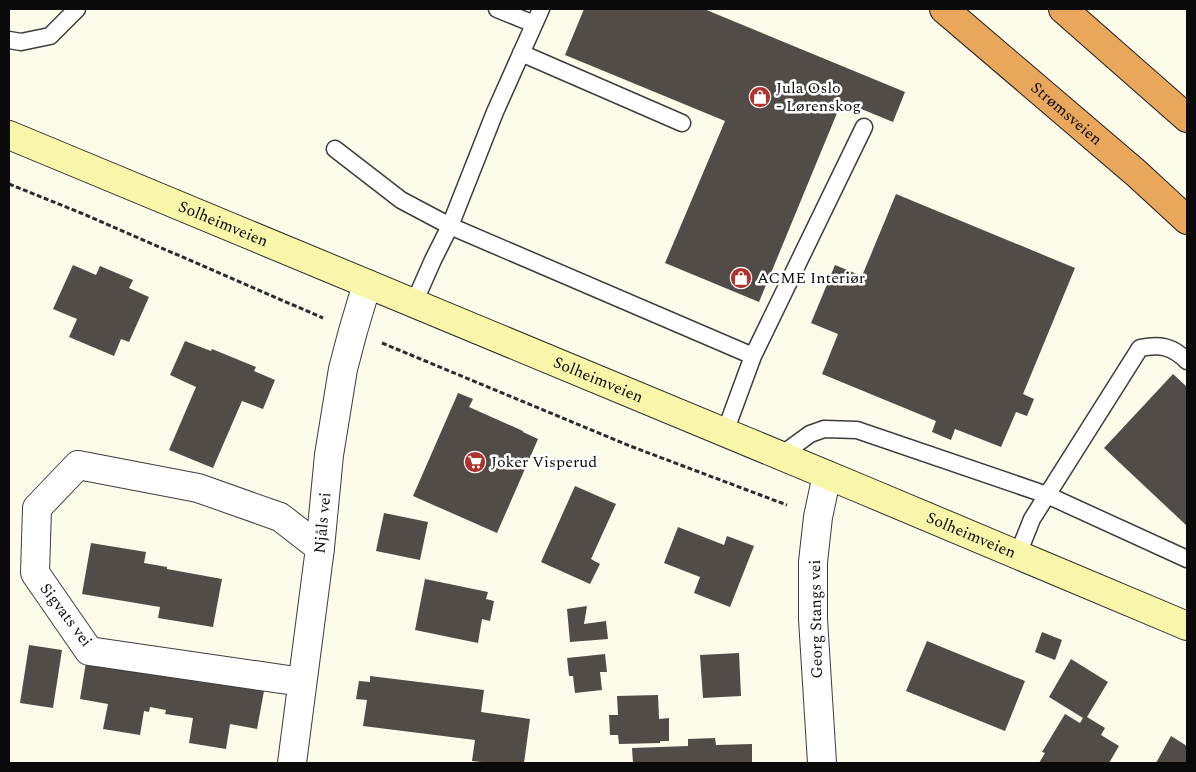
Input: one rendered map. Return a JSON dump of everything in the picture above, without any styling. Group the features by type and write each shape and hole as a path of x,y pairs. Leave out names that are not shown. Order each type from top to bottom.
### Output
{"highway":[{"name":"Strømsveien","path":"944,9 1136,173 1187,220"},
{"path":"1063,9 1187,118"}],"main road":[{"name":"Solheimveien","path":"9,135 1187,626"}],"street":[{"name":"Njåls vei","path":"292,763 320,548 329,455 343,369 352,330 367,284"},
{"name":"Sigvats vei","path":"302,682 89,651 34,573 37,508 78,465 207,491 280,517 320,548"},
{"name":"Georg Stangs vei","path":"822,763 813,619 813,562 818,517 826,475"}],"lane":[{"path":"9,40 21,42 50,36 77,9"},
{"path":"497,9 534,24"},
{"path":"414,303 450,226 494,112 541,9"},
{"path":"521,53 682,123"},
{"path":"725,432 753,356 864,127"},
{"path":"335,149 401,200 450,226 753,356"},
{"path":"1018,554 1032,519 1140,348 1155,345 1167,348 1181,355 1187,361"},
{"path":"780,456 810,434 824,429 857,430 1047,495 1187,560"}],"path":[{"path":"9,184 630,446 818,517"}],"building":[{"path":"584,9 704,9 905,92 893,122 842,101 759,302 665,263 725,121 565,55"},
{"path":"896,194 1075,268 1023,394 1034,399 1027,416 1016,412 1001,447 955,429 951,440 932,432 936,421 822,374 838,334 811,323 835,265 862,276"},
{"path":"73,265 96,275 100,266 133,280 129,288 149,297 129,342 121,339 114,356 69,337 77,319 53,309"},
{"path":"185,341 211,351 212,349 256,367 254,371 275,380 263,409 242,401 213,468 169,450 196,387 170,375"},
{"path":"1173,374 1187,387 1187,526 1104,448"},
{"path":"458,393 473,399 469,407 538,439 497,533 413,496"},
{"path":"575,486 616,504 591,559 600,564 590,584 541,562"},
{"path":"384,513 428,522 420,560 376,551"},
{"path":"678,527 724,545 727,536 754,546 730,607 694,593 700,577 664,563"},
{"path":"91,543 146,552 144,563 222,579 213,627 158,618 160,607 82,594"},
{"path":"425,579 488,592 486,599 494,601 490,621 482,619 478,643 415,630"},
{"path":"587,606 584,624 606,621 608,639 570,642 567,609"},
{"path":"1042,632 1062,640 1055,660 1035,652"},
{"path":"927,641 1025,681 1005,731 906,691"},
{"path":"29,645 62,650 53,708 20,703"},
{"path":"739,653 741,696 703,698 700,655"},
{"path":"605,654 607,672 600,672 602,690 575,693 573,676 569,676 567,658"},
{"path":"87,656 264,691 257,729 230,724 226,749 189,743 193,718 165,714 166,710 150,707 149,712 144,711 140,735 103,729 108,704 80,699"},
{"path":"1071,659 1108,682 1087,717 1105,728 1101,735 1119,746 1109,763 1039,763 1045,753 1042,752 1065,714 1080,723 1083,718 1049,697"},
{"path":"370,676 484,690 481,712 530,719 524,763 472,761 475,740 363,726 367,700 356,699 359,681 370,682"},
{"path":"658,695 659,719 669,718 669,741 619,744 618,735 610,735 609,715 618,715 617,696"},
{"path":"1171,736 1187,746 1187,763 1156,763"},
{"path":"715,738 716,745 752,744 752,763 633,763 632,748 688,746 688,739"}],"place":[{"name":"Jula Oslo - Lørenskog","path":"760,97"},
{"name":"ACME Interiør","path":"741,278"},
{"name":"Joker Visperud","path":"475,462"}]}
